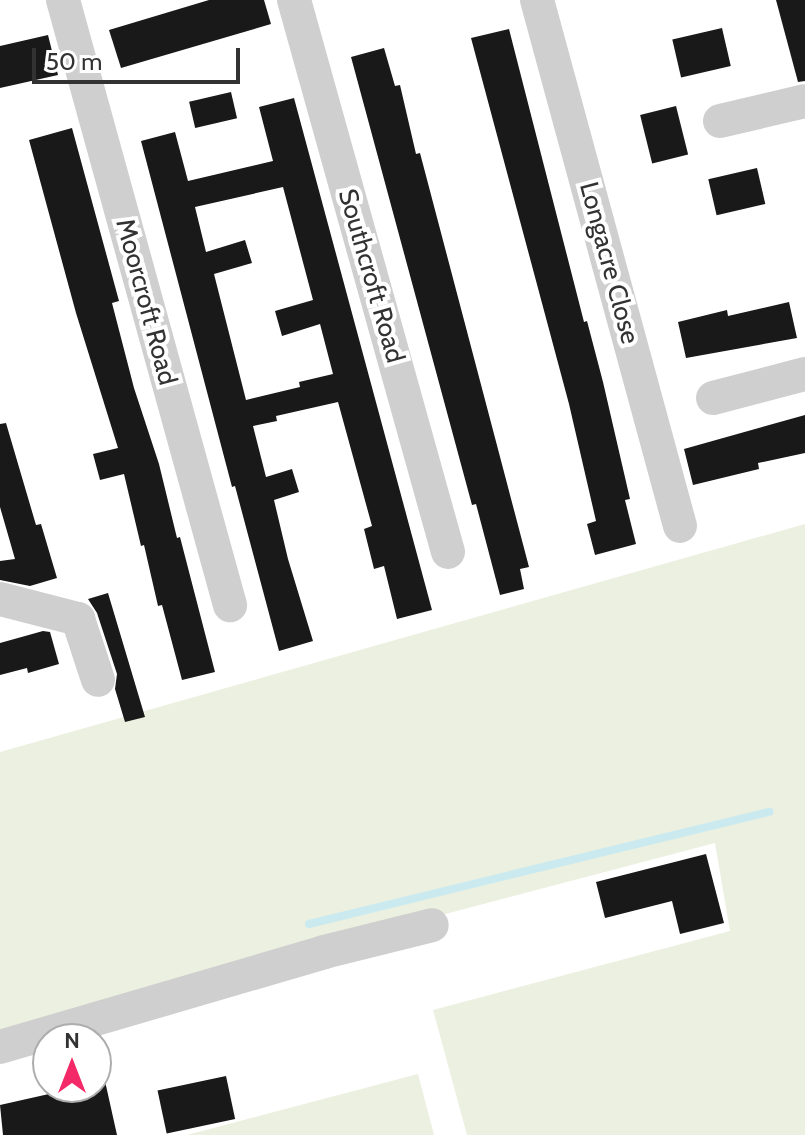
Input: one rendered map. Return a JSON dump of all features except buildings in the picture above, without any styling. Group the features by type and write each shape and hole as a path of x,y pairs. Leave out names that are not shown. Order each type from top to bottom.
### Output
{"street":[{"name":"Moorcroft Road","path":"63,0 230,605"},
{"name":"Southcroft Road","path":"294,0 448,552"},
{"name":"Longacre Close","path":"537,0 680,526"},
{"path":"720,121 805,101"},
{"path":"713,398 805,374"},
{"path":"0,599 78,619 98,680"},
{"path":"0,1047 324,952 432,925"}],"green space":[{"path":"805,524 805,1135 467,1135 433,1010 730,931 715,843 0,1031 0,752"},
{"path":"418,1074 434,1135 187,1135"}],"waterway":[{"path":"309,924 770,812"}]}
